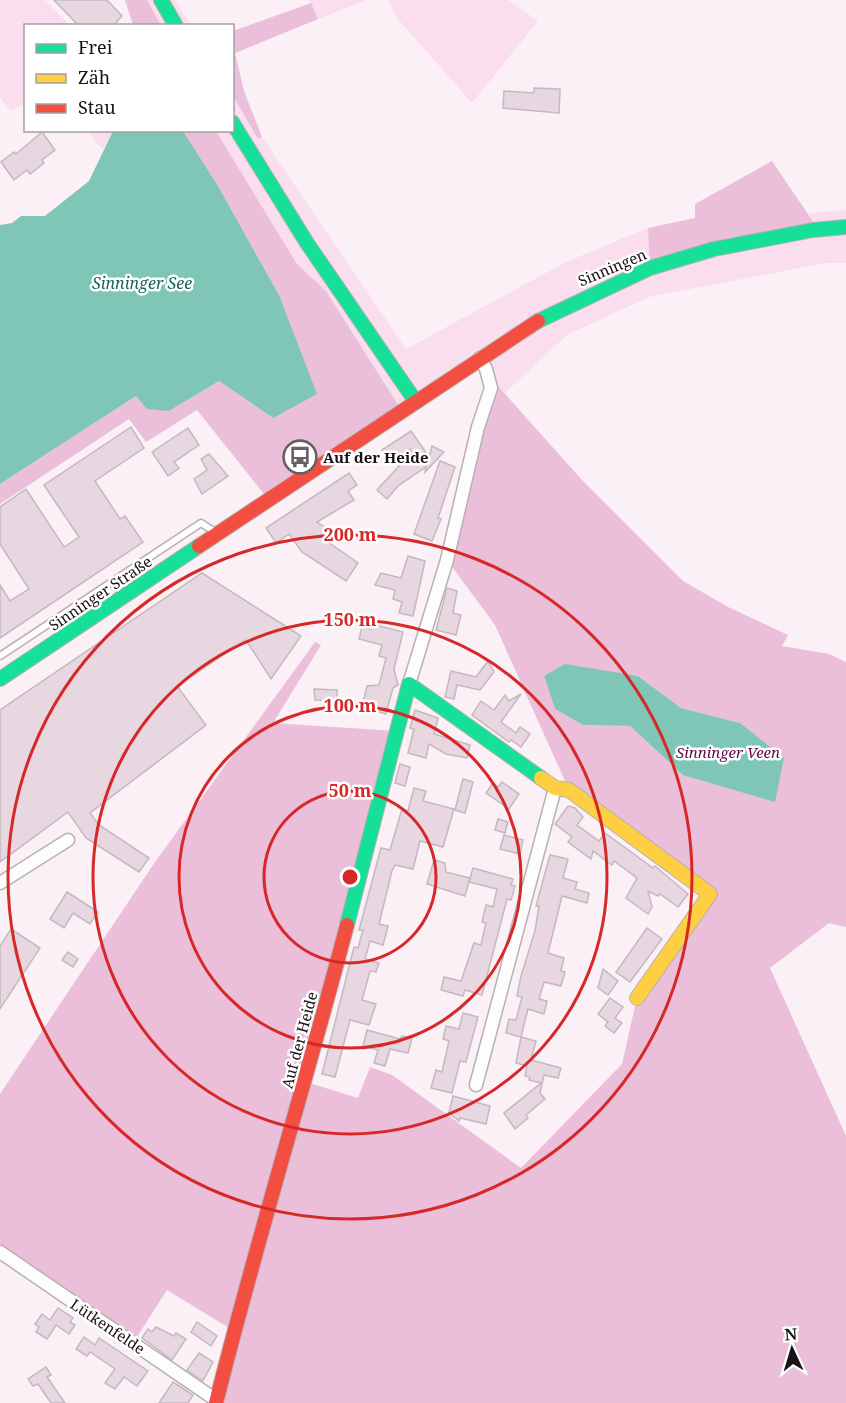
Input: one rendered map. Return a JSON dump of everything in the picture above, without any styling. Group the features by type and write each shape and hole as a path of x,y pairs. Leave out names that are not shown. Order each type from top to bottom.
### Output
{"main road":[{"path":"161,0 175,24"},
{"path":"234,125 307,243 416,402"},
{"name":"Sinningen","path":"416,402 549,314 650,268 714,249 846,226"},
{"name":"Sinninger Straße","path":"0,679 416,402"},
{"path":"409,684 555,789 569,790 710,894 637,998"},
{"name":"Auf der Heide","path":"216,1402 306,1082 409,684"}],"street":[{"name":"Auf der Heide","path":"409,684 447,560 478,427 491,388 486,369 480,358"},
{"path":"476,1085 555,789"},
{"path":"0,883 68,840"},
{"name":"Lütkenfelde","path":"0,1252 216,1402"}],"lane":[{"name":"Sinninger Straße","path":"0,656 201,523 218,534"}],"shaded area":[{"path":"0,0 45,0 69,24 24,24 24,104 11,111 0,97"},
{"path":"147,0 175,0 189,24 160,24"},
{"path":"309,0 366,0 318,19"},
{"path":"388,0 508,0 538,21 472,103 397,18"},
{"path":"234,98 258,139 262,137 406,349 568,261 648,228 650,267 812,220 808,213 846,210 846,263 825,263 649,297 567,335 505,393 489,376 480,359 402,411 326,291 297,264 217,132 234,132"},
{"path":"88,132 112,132 103,150"}],"green space":[{"path":"125,0 147,0 160,24 133,24"},
{"path":"311,3 318,19 235,53 244,91 262,137 258,139 234,98 234,31"},
{"path":"184,132 217,132 297,264 326,291 402,411 268,499 197,410 146,442 129,419 0,504 0,484 136,396 169,411 219,381 273,418 279,295 218,186"},
{"path":"772,161 812,220 813,230 650,268 648,228 695,218 695,204"},
{"name":"Sinninger Veen","path":"489,376 582,480 683,581 728,607 788,635 782,646 829,654 846,662 846,927 829,923 770,968 846,1136 846,1403 219,1403 234,1331 167,1290 133,1343 0,1252 0,1094 155,862 315,642 321,645 273,723 396,731 306,1082 358,1098 370,1067 392,1075 521,1168 622,1064 637,998 710,894 569,790 495,625 447,560","holes":["608,673 638,676 681,708 740,723 683,775 630,726 583,725 555,709 544,676"]}],"water":[{"name":"Sinninger See","path":"113,132 184,132 218,186 279,295 317,394 273,418 219,381 169,411 147,409 136,396 0,484 0,225 12,223 21,216 45,216 89,181"},
{"path":"565,664 638,676 681,708 740,723 784,758 775,802 683,775 630,726 583,725 555,709 544,676"}],"building":[{"path":"54,0 107,0 122,16 115,24 77,24"},
{"path":"534,88 560,89 559,113 503,108 504,91 534,93"},
{"path":"42,132 55,150 30,174 27,170 14,180 1,162 14,152 16,154"},
{"path":"131,427 144,448 95,481 120,519 125,516 143,542 0,638 0,585 10,601 29,589 0,544 0,507 26,489 64,547 79,537 44,485"},
{"path":"188,428 199,445 174,462 179,468 168,476 152,452"},
{"path":"411,431 429,457 432,446 444,452 425,472 426,467 398,486 387,499 377,490 412,452 410,449 390,463 382,450"},
{"path":"209,454 228,476 202,494 194,479 207,470 201,459"},
{"path":"440,461 455,467 438,518 441,519 432,541 414,534"},
{"path":"349,473 357,485 348,491 354,500 317,522 337,536 328,542 358,563 346,581 302,552 289,534 276,543 266,528"},
{"path":"408,556 425,561 413,616 399,613 402,602 393,599 395,590 375,585 381,573 401,578"},
{"path":"202,573 301,636 271,679 246,640 177,686 206,725 90,813 99,825 149,858 139,872 86,838 68,812 0,862 0,710"},
{"path":"447,588 457,591 453,613 461,615 456,635 436,630"},
{"path":"372,624 403,632 394,669 398,685 393,688 386,714 362,707 367,686 379,685 386,658 379,656 382,645 359,639 362,627 371,629"},
{"path":"488,661 494,672 480,690 457,685 454,699 445,697 451,671 476,677"},
{"path":"314,689 337,690 337,701 315,700"},
{"path":"521,694 501,722 516,733 520,727 530,734 521,747 511,740 509,742 472,715 481,701 494,710 505,695 509,701"},
{"path":"415,710 438,718 434,734 470,745 467,758 446,754 429,744 426,758 408,753 414,729 410,728"},
{"path":"400,764 410,767 405,786 395,783"},
{"path":"463,779 473,782 465,813 455,810"},
{"path":"502,782 519,794 509,809 486,793 493,783 498,787"},
{"path":"414,788 426,791 423,801 454,809 443,847 420,841 413,869 395,865 379,924 388,926 383,945 370,941 365,959 379,963 376,972 370,971 362,1000 376,1004 369,1025 350,1020 335,1077 322,1074 354,947 358,948 363,930 359,930 381,848 390,850 402,809 408,811"},
{"path":"568,806 575,808 583,817 577,825 599,841 605,833 653,868 655,866 688,894 678,907 660,894 658,896 648,891 652,907 648,914 626,898 637,878 614,861 612,865 593,851 591,859 568,842 572,837 555,824"},
{"path":"498,819 508,822 505,833 495,830"},
{"path":"504,835 523,840 520,854 500,849"},
{"path":"550,855 568,859 563,878 577,882 575,889 589,893 587,903 562,896 548,953 564,958 561,971 565,972 561,986 544,982 539,999 547,1001 544,1014 528,1009 521,1037 506,1033 509,1019 516,1020 522,997 517,996 535,931 539,906 536,906"},
{"path":"434,860 445,863 446,872 470,878 465,896 427,884"},
{"path":"473,868 513,879 511,885 515,886 511,900 507,899 482,995 465,990 463,996 441,990 444,977 461,981 474,943 481,945 486,923 482,922 486,905 493,907 497,889 469,882"},
{"path":"67,892 98,912 90,924 73,913 64,928 50,919"},
{"path":"647,928 662,939 630,982 616,972"},
{"path":"11,929 40,948 0,1009 0,946"},
{"path":"68,952 78,959 73,967 62,960"},
{"path":"603,969 618,981 608,995 598,988"},
{"path":"610,998 623,1007 615,1018 622,1023 614,1033 605,1026 608,1022 598,1014"},
{"path":"463,1013 478,1017 466,1062 460,1061 452,1093 431,1088 436,1070 442,1072 449,1041 443,1039 446,1026 459,1029"},
{"path":"367,1030 400,1039 402,1036 412,1038 408,1053 390,1049 385,1066 374,1063 378,1050 363,1046"},
{"path":"521,1037 536,1041 531,1060 561,1068 558,1078 544,1075 540,1093 545,1099 526,1115 528,1118 515,1129 504,1113 541,1083 529,1080 530,1077 525,1076 527,1066 516,1063"},
{"path":"453,1096 490,1106 486,1124 460,1118 459,1121 449,1113"},
{"path":"58,1308 73,1318 70,1322 75,1325 69,1334 56,1325 47,1339 36,1332 39,1327 35,1324 42,1314 50,1320"},
{"path":"197,1322 217,1336 211,1346 191,1332"},
{"path":"156,1327 174,1336 176,1333 186,1339 172,1360 142,1338 148,1329 152,1332"},
{"path":"84,1337 95,1345 99,1338 148,1371 137,1386 124,1377 115,1389 105,1383 115,1369 90,1352 87,1356 76,1349"},
{"path":"199,1353 213,1362 203,1381 187,1370"},
{"path":"46,1367 51,1375 47,1377 65,1403 51,1403 38,1384 33,1386 28,1379"},
{"path":"173,1382 193,1395 188,1403 159,1403"}],"traffic: fast":[{"path":"161,0 175,24"},
{"path":"234,125 307,243 416,402"},
{"path":"538,321 650,268 714,249 813,230 846,227"},
{"path":"0,679 199,546"},
{"path":"347,925 409,684 541,778"}],"traffic: slow":[{"path":"541,778 555,788 569,790 710,894 637,998"}],"traffic: jam":[{"path":"199,546 538,321"},
{"path":"216,1403 247,1283 347,925"}],"place":[{"name":"Auf der Heide","path":"300,457"}]}
